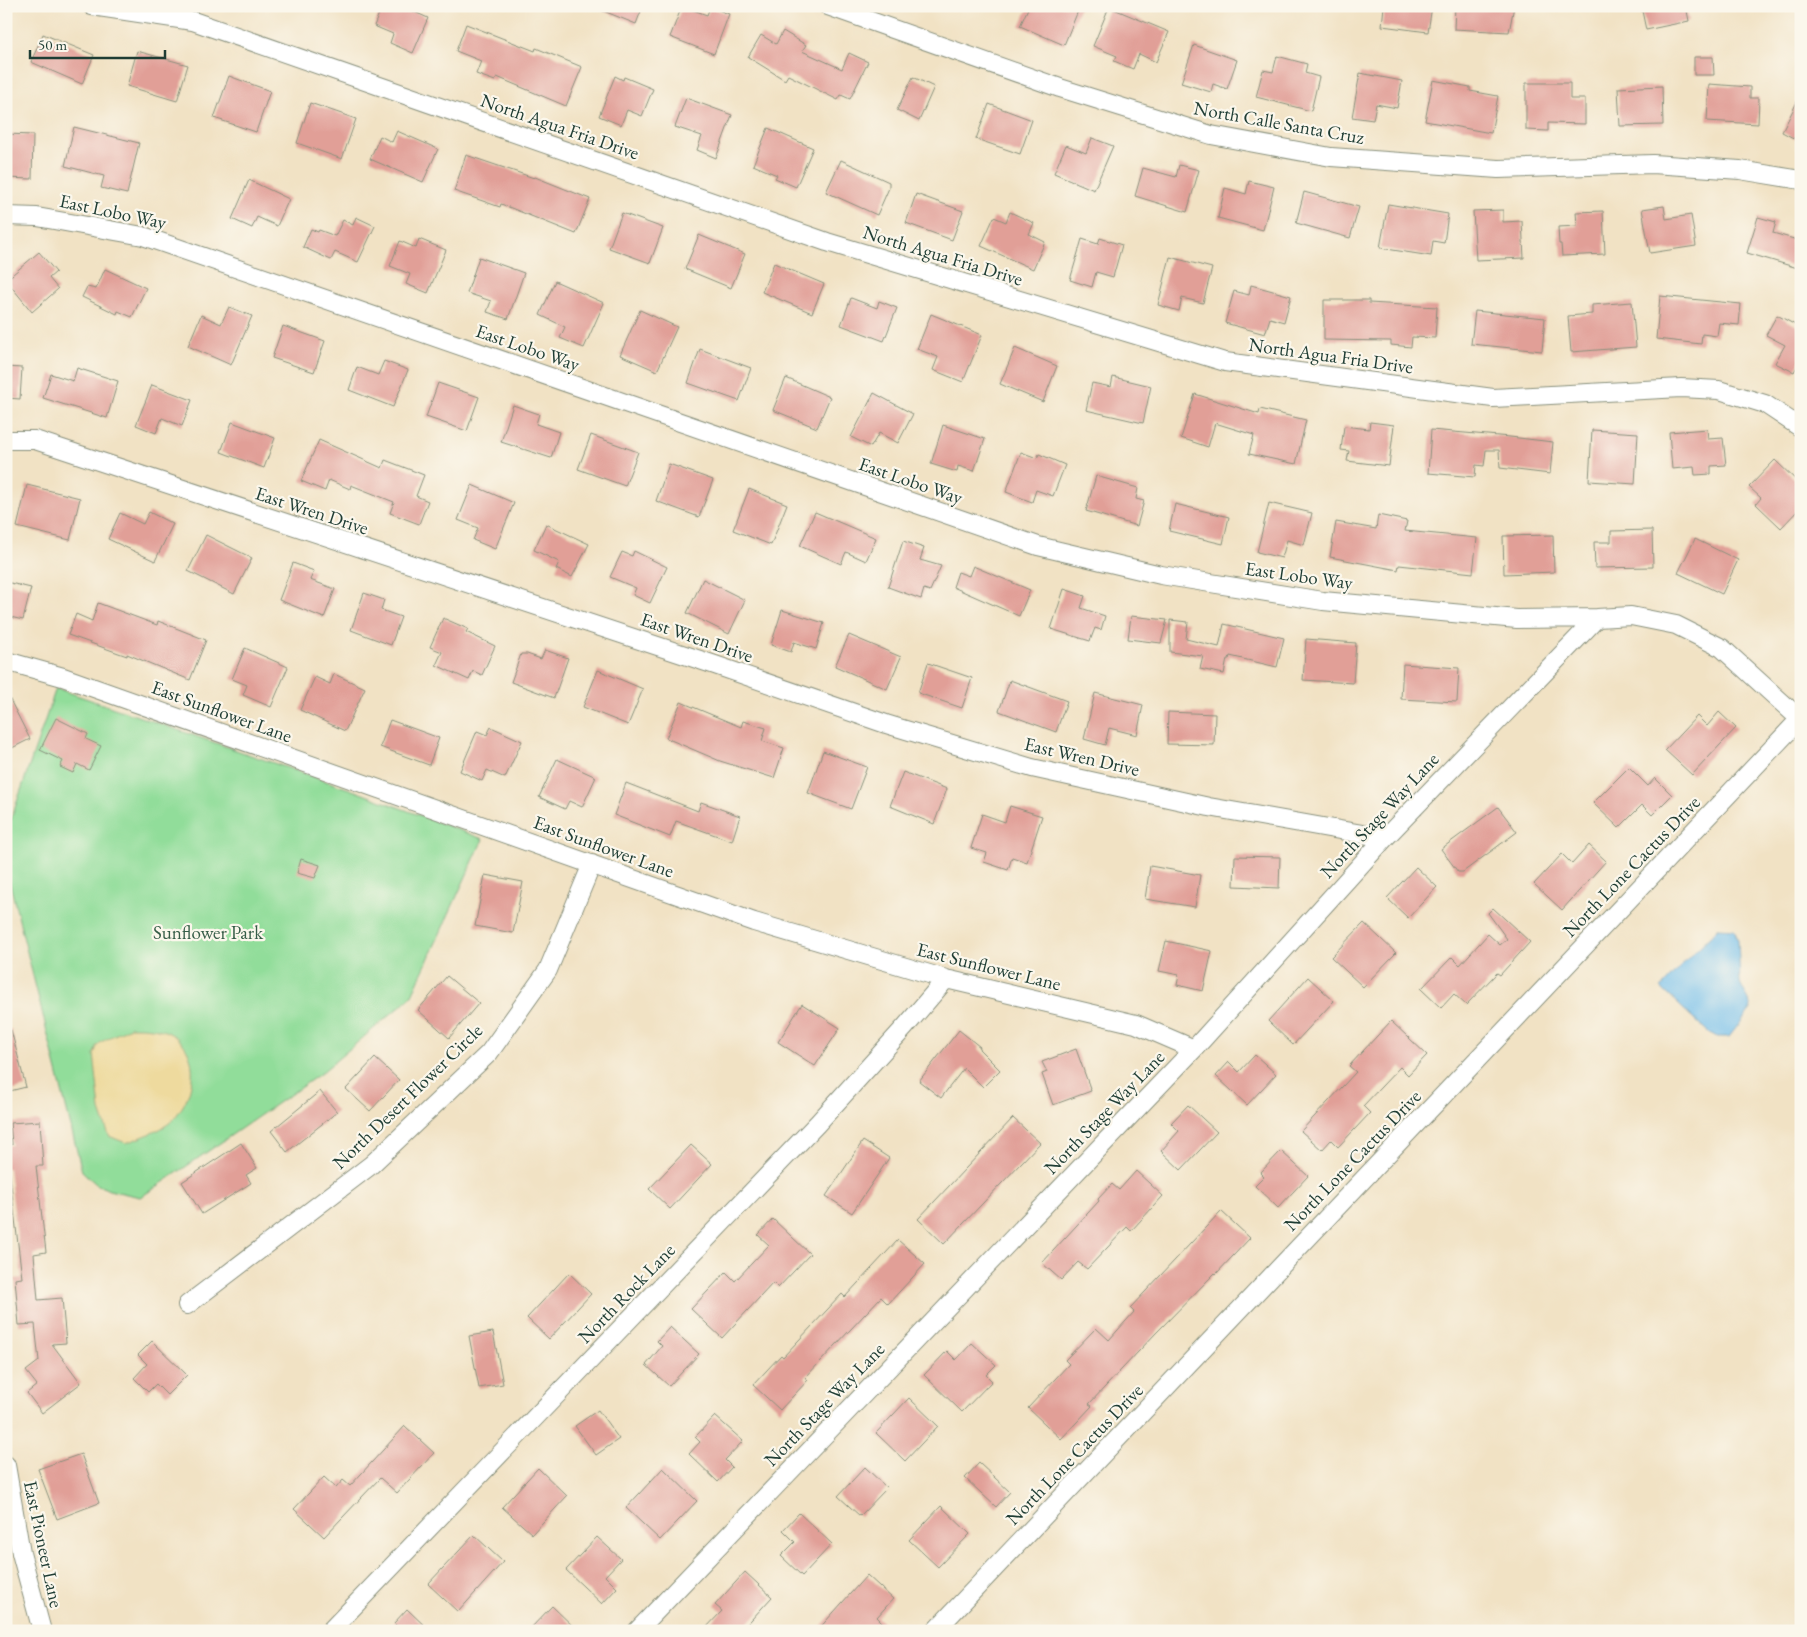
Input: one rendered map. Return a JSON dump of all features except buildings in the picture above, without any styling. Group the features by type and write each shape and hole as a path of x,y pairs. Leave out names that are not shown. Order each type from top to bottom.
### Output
{"street":[{"name":"North Agua Fria Drive","path":"92,6 193,21 827,242 1225,362 1493,398 1681,388 1719,390 1765,404 1801,428"},
{"name":"North Calle Santa Cruz","path":"828,6 1060,88 1211,135 1322,155 1498,169 1653,164 1740,170 1801,180"},
{"name":"East Lobo Way","path":"6,216 37,217 143,236 1038,546 1161,575 1323,601 1517,618 1632,616 1676,625 1722,648 1800,719"},
{"name":"East Wren Drive","path":"6,440 35,440 715,665 886,724 1032,768 1209,807 1384,838"},
{"name":"North Stage Way Lane","path":"637,1631 1194,1049 1384,838 1597,618"},
{"name":"East Sunflower Lane","path":"6,661 63,677 754,922 946,979 1136,1024 1194,1049"},
{"name":"North Lone Cactus Drive","path":"935,1631 1800,719"},
{"name":"North Desert Flower Circle","path":"187,1305 371,1165 489,1053 548,970 592,864"},
{"name":"North Rock Lane","path":"330,1631 817,1124 946,979"},
{"name":"East Pioneer Lane","path":"6,1465 21,1553 42,1631"}],"green space":[{"name":"Sunflower Park","path":"56,688 355,791 483,839 411,997 320,1074 140,1197 109,1190 96,1184 82,1171 6,868 6,834"}],"sand":[{"path":"130,1027 162,1030 180,1041 190,1059 192,1080 186,1100 172,1121 156,1131 126,1143 109,1136 100,1110 94,1054 101,1042"}],"water":[{"path":"1719,928 1734,929 1738,940 1740,983 1751,1009 1729,1037 1717,1037 1708,1032 1661,988"}]}
